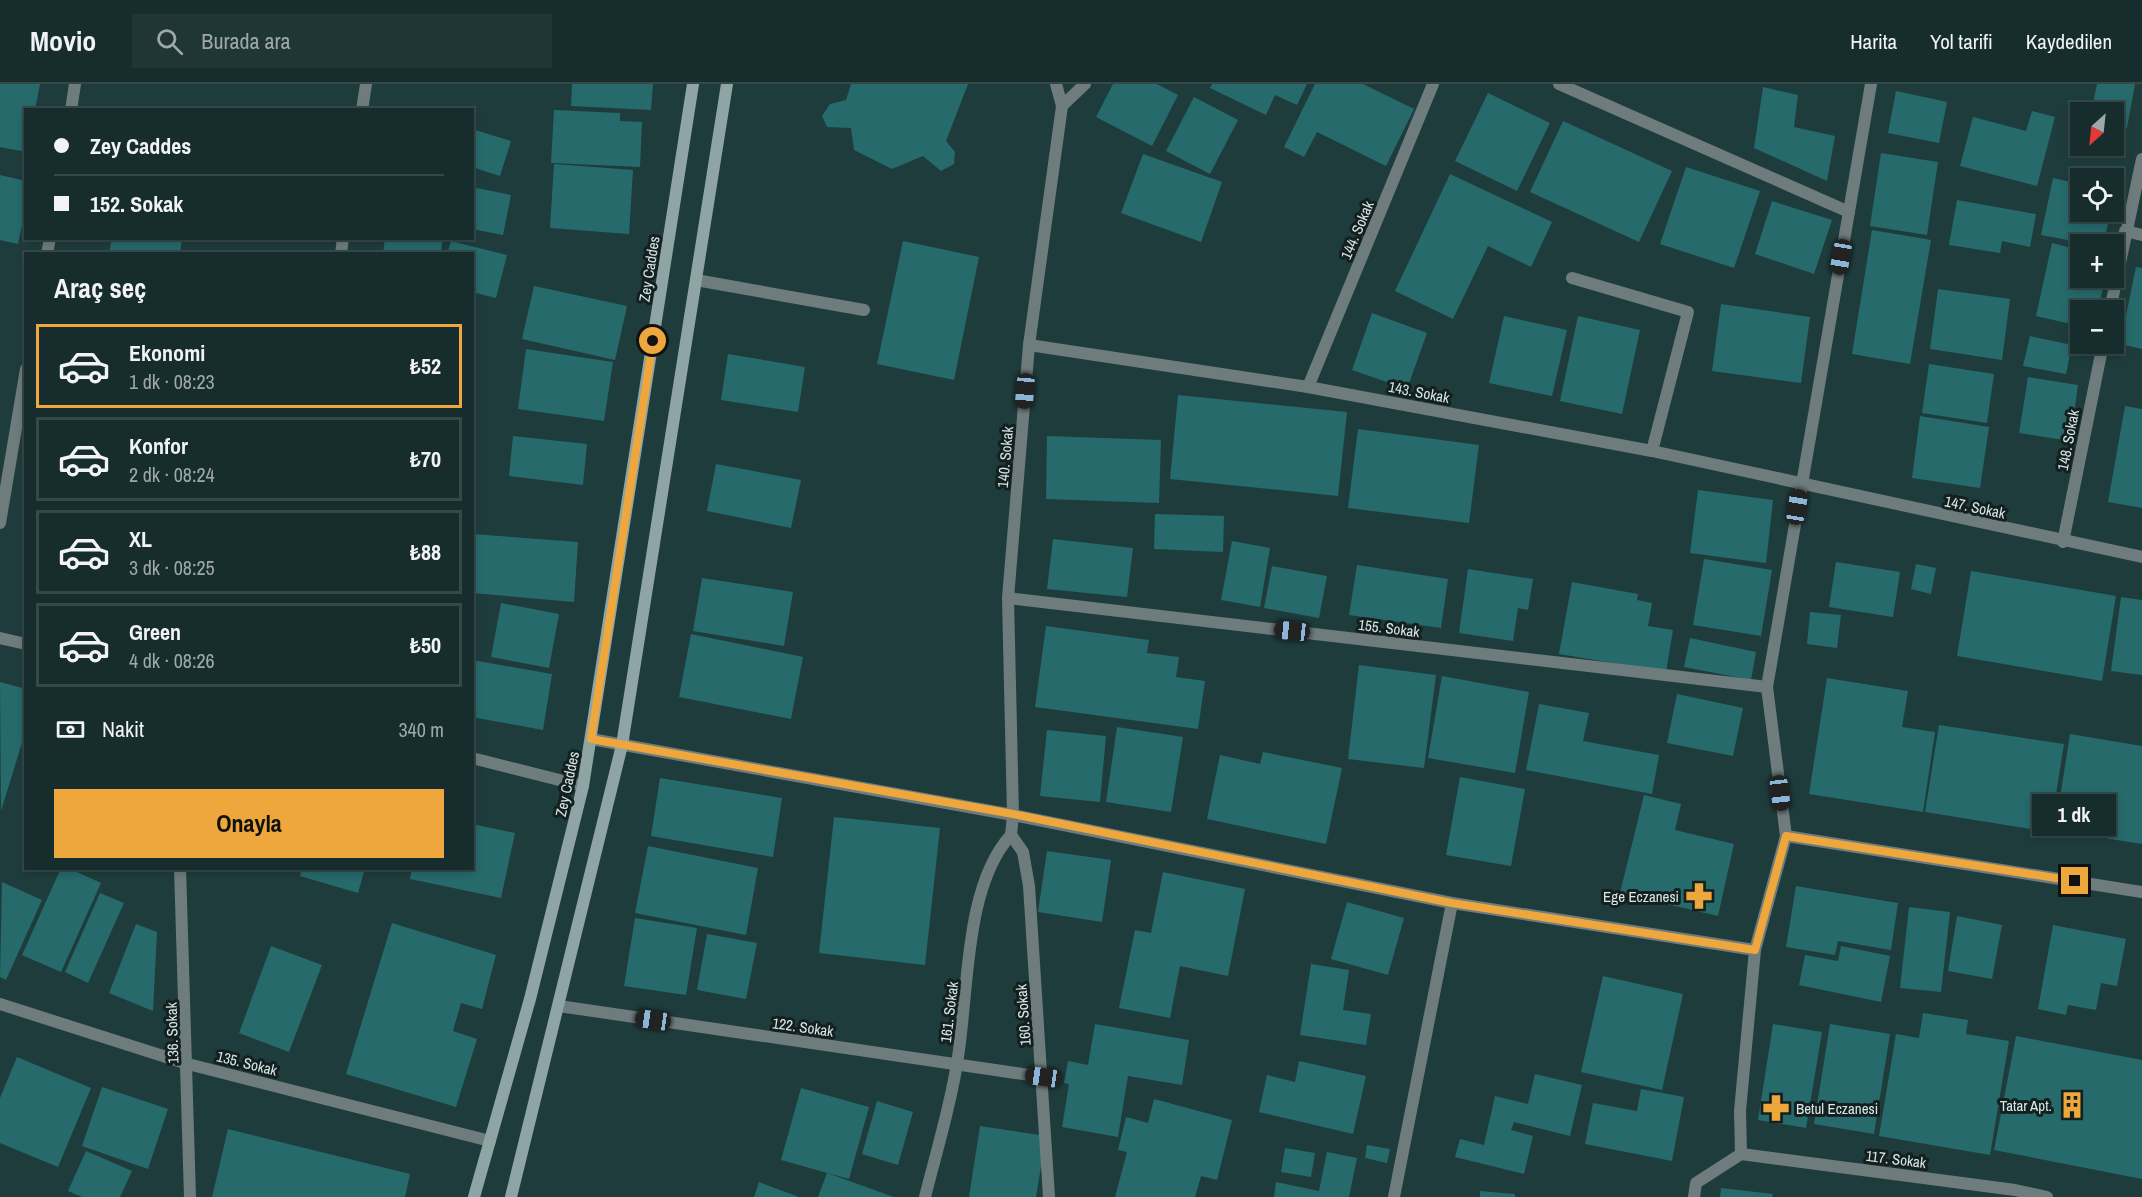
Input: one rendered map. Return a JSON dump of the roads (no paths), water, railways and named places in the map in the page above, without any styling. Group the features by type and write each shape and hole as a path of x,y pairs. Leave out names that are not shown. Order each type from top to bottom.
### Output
{"main road":[{"name":"Zey Caddes","path":"474,1197 583,786 693,84"},
{"path":"511,1197 622,746 728,84"}],"street":[{"path":"71,108 75,84"},
{"path":"362,108 366,84"},
{"name":"140. Sokak","path":"1011,835 1013,814 1008,598 1029,345 1062,106 1056,84"},
{"path":"1062,106 1085,84"},
{"name":"144. Sokak","path":"1308,387 1433,84"},
{"path":"1559,84 1849,212"},
{"path":"1694,1197 1696,1183 1741,1154 1740,1111 1755,950 1786,836 1767,687 1871,84"},
{"path":"2112,300 2142,159"},
{"path":"2126,231 2142,235"},
{"path":"1572,278 1688,312 1652,451"},
{"path":"696,280 864,310"},
{"name":"143. Sokak","path":"1029,345 1308,387 1652,451 1801,484"},
{"name":"148. Sokak","path":"2063,542 2101,354"},
{"path":"0,523 24,381"},
{"name":"147. Sokak","path":"1801,484 2063,542 2142,557"},
{"name":"155. Sokak","path":"1008,598 1767,687"},
{"path":"0,638 24,644"},
{"path":"591,739 1013,814 1452,903 1755,950"},
{"path":"474,759 583,786"},
{"name":"161. Sokak","path":"925,1197 957,1064 976,917 985,876 998,849 1011,835"},
{"name":"160. Sokak","path":"1011,835 1023,852 1029,886 1050,1197"},
{"path":"1786,836 2142,892"},
{"name":"136. Sokak","path":"180,870 188,1064 190,1197"},
{"path":"1394,1197 1452,903"},
{"name":"135. Sokak","path":"0,1004 188,1064 490,1141"},
{"name":"122. Sokak","path":"559,1006 1043,1077"},
{"name":"117. Sokak","path":"1741,1154 2047,1197"}],"place":[{"name":"Ege Eczanesi","path":"1699,896"},
{"name":"Tatar Apt.","path":"2072,1105"},
{"name":"Betul Eczanesi","path":"1776,1108"}]}
